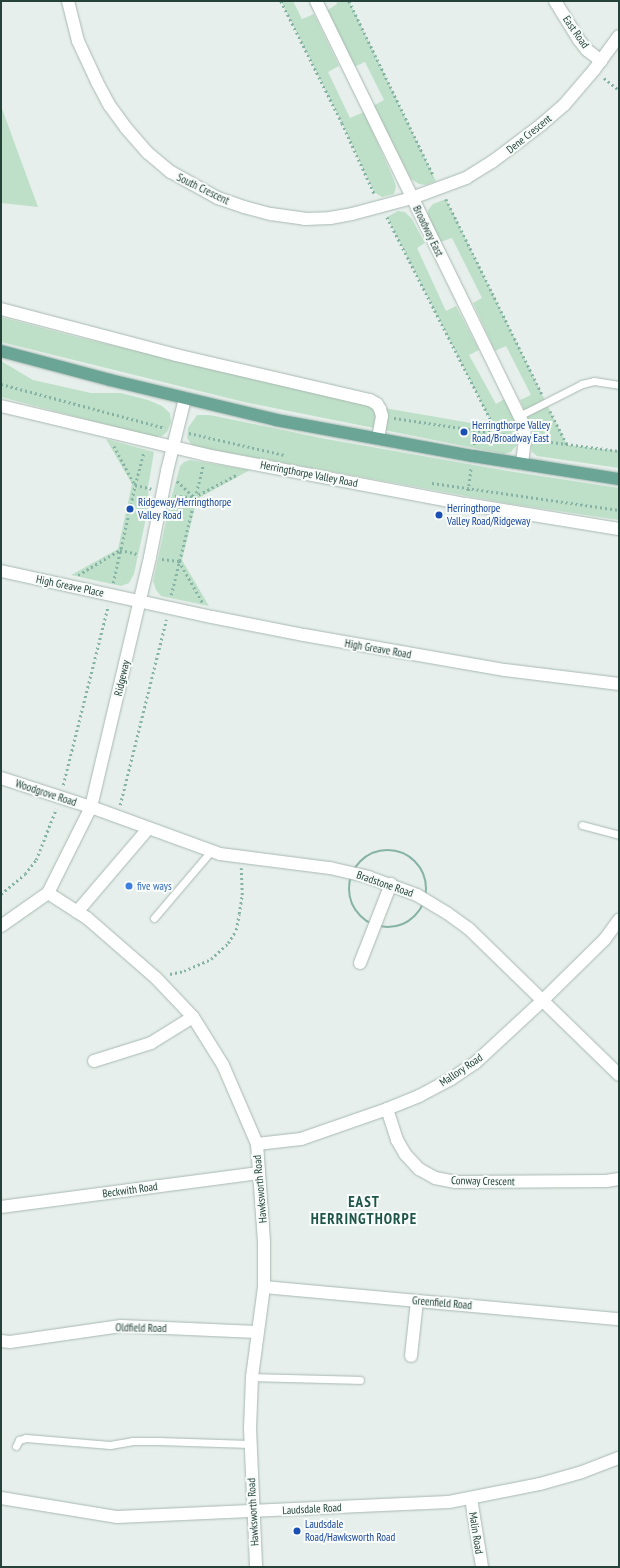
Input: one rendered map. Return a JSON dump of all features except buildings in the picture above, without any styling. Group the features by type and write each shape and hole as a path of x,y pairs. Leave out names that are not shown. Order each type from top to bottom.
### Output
{"main road":[{"path":"1,351 276,420 522,464 619,479"}],"street":[{"name":"South Crescent","path":"68,1 81,48 110,106 126,128 148,153 171,172 196,188 244,207 271,214 305,219 330,218 352,214 412,198"},
{"name":"Broadway East","path":"316,1 519,416 525,432 522,464"},
{"name":"East Road","path":"555,1 579,40 598,65"},
{"name":"Dene Crescent","path":"412,198 466,178 492,162 516,144 564,105 598,65 619,36"},
{"path":"1,309 176,355 370,400 377,404 382,416 378,439"},
{"name":"Ridgeway","path":"1,926 48,893 91,807 150,557 167,471 185,398"},
{"name":"Herringthorpe Valley Road","path":"1,406 173,448 256,465 466,504 619,528"},
{"name":"High Greave Place","path":"1,571 139,600"},
{"name":"High Greave Road","path":"139,600 212,617 415,655 505,670 619,684"},
{"name":"Woodgrove Road","path":"1,778 91,807"},
{"name":"Bradstone Road","path":"91,807 211,851 239,857 330,868 391,884 417,895 453,917 469,929 619,1075"},
{"path":"77,912 148,829"},
{"path":"360,963 391,884"},
{"name":"Hawksworth Road","path":"48,893 77,912 156,978 193,1017 223,1065 257,1144 264,1242 264,1287 252,1377 250,1444 256,1567"},
{"name":"Mallory Road","path":"257,1144 301,1139 387,1109 419,1096 451,1079 469,1067 543,1000 605,939 619,920"},
{"path":"94,1061 151,1043 193,1017"},
{"name":"Conway Crescent","path":"387,1109 397,1140 405,1154 419,1169 436,1178 456,1182 606,1181 619,1179"},
{"name":"Beckwith Road","path":"1,1207 259,1172"},
{"name":"Greenfield Road","path":"264,1287 619,1319"},
{"path":"411,1356 417,1301"},
{"name":"Oldfield Road","path":"1,1341 10,1342 121,1326 257,1332"},
{"name":"Laudsdale Road","path":"1,1498 117,1517 448,1502 540,1484 582,1472 619,1458"},
{"name":"Malin Road","path":"471,1498 482,1567"}],"lane":[{"path":"519,416 582,384 594,381 619,384"},
{"path":"582,825 619,835"},
{"path":"154,918 211,851"},
{"path":"252,1377 360,1380"},
{"path":"16,1446 19,1440 26,1438 110,1445 132,1441 250,1444"}],"path":[{"path":"348,1 568,445"},
{"path":"598,65 619,90"},
{"path":"1,384 152,425 285,455"},
{"path":"1,894 25,874 36,860 50,830 60,797 111,594 135,485 152,425"},
{"path":"106,432 135,485 162,494 194,497 256,465"},
{"path":"117,817 169,607 194,497 210,438"},
{"path":"167,471 194,497"},
{"path":"431,483 619,510"},
{"path":"63,584 120,550 150,557 179,561"},
{"path":"179,561 212,617"},
{"path":"156,978 184,971 211,959 228,942 236,930 242,895 239,857"}],"green space":[{"path":"281,1 293,1 302,19 314,14 339,66 328,72 350,118 364,112 394,180 396,187 394,194 382,197 374,192 342,123"},
{"path":"336,1 349,1 436,181 426,185 419,184 411,179 373,106 384,100 365,62 354,67 326,11 337,4"},
{"path":"1,106 38,207 1,203"},
{"path":"446,199 567,445 619,451 619,468 537,456 532,452 531,445 533,430 520,400 531,395 506,346 495,351 473,303 482,298 452,238 440,242 428,216 428,210 433,204"},
{"path":"398,211 405,212 412,219 425,243 417,248 446,311 456,306 479,350 469,355 496,404 506,398 520,426 520,437 516,446 511,452 504,454 244,402 1,342 1,317 73,336 367,405 494,427 387,217"},
{"path":"1,361 33,380 91,393 121,393 148,400 162,406 170,413 171,422 167,432 162,436 153,437 1,397"},
{"path":"197,415 210,415 326,439 508,471 619,488 619,520 505,503 202,448 192,445 187,438 188,428"},
{"path":"106,439 154,452 148,487 149,504 134,574 129,583 121,586 71,575 118,549 132,484"},
{"path":"190,460 250,470 197,499 182,560 209,606 161,596 156,590 153,581 171,499 180,466 184,462"}],"place":[{"name":"Herringthorpe Valley Road/Broadway East","path":"464,432"},
{"name":"Ridgeway/Herringthorpe Valley Road","path":"130,509"},
{"name":"Herringthorpe Valley Road/Ridgeway","path":"439,515"},
{"name":"five ways","path":"129,886"},
{"name":"Laudsdale Road/Hawksworth Road","path":"297,1531"}],"district":[{"name":"EAST HERRINGTHORPE","path":"364,1210"}]}
